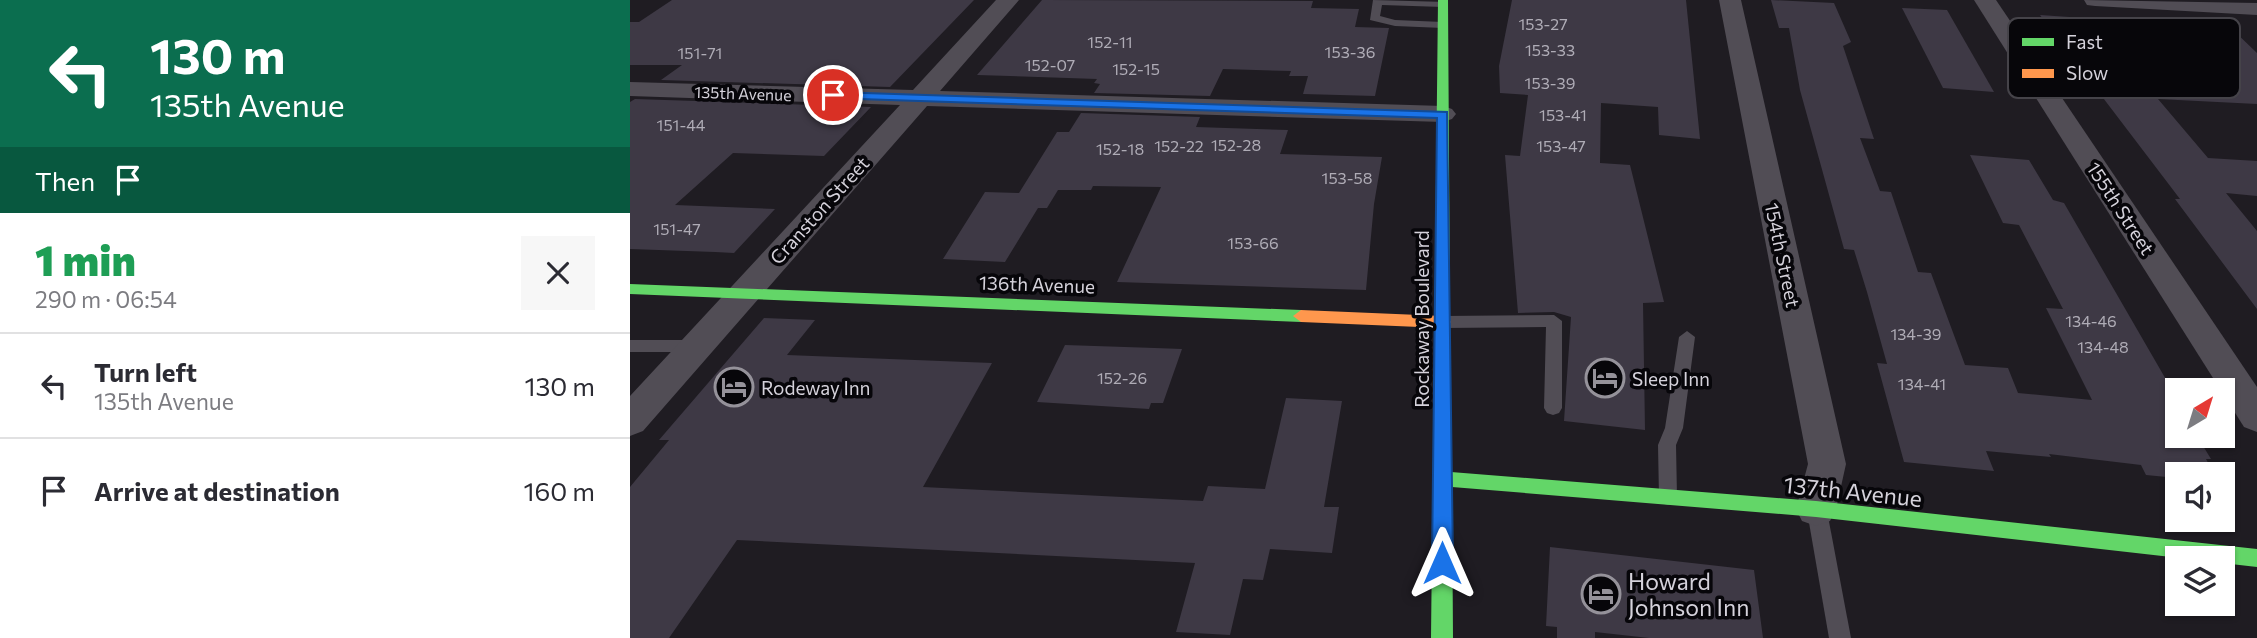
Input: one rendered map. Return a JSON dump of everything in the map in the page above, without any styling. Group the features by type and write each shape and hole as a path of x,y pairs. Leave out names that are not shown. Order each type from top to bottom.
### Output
{"street":[{"name":"Cranston Street","path":"630,421 1008,0"},
{"name":"154th Street","path":"1730,0 1828,464 1816,509"},
{"name":"155th Street","path":"1985,0 2008,35"},
{"path":"2095,0 2252,8"},
{"name":"Rockaway Boulevard","path":"1442,638 1443,2"},
{"name":"135th Avenue","path":"630,89 1443,114"},
{"name":"155th Street","path":"2049,98 2257,417"},
{"name":"136th Avenue","path":"630,289 1443,322"},
{"name":"137th Avenue","path":"1443,479 1816,509 2257,558"}],"lane":[{"path":"1443,2 1378,1 1374,18 1395,23 1443,25"},
{"path":"1443,322 1554,321 1553,408"},
{"path":"1668,497 1667,445 1674,428 1687,337"},
{"path":"630,346 698,346"},
{"path":"1816,509 1840,638"}],"building":[{"path":"672,0 974,0 890,87 661,80 682,65 630,65 630,22 639,22"},
{"path":"1042,0 1313,1 1311,8 1359,9 1355,27 1389,28 1375,96 1303,94 1308,76 1289,76 1291,71 1223,69 1210,96 1094,93 1100,84 1094,83 1097,79 977,75"},
{"path":"1512,0 1686,0 1700,139 1659,135 1658,107 1601,103 1600,163 1630,165 1664,302 1643,303 1645,430 1564,421 1571,317 1554,312 1518,313 1505,155 1520,156 1528,95 1500,93 1499,66"},
{"path":"1771,0 1834,3 1851,42 1843,46 1874,139 1860,138 1880,191 1891,192 1918,272 1931,273 1965,365 2008,368 2018,393 2092,400 2046,308 2063,309 2019,225 2003,223 1970,155 2029,160 2053,200 2064,203 2165,378 2165,448 2204,448 2211,459 2206,459 2208,462 2165,462 2165,477 2146,475 2141,465 2049,454 2051,457 1986,451 1994,471 1904,462 1877,363 1887,364 1867,292 1854,250 1844,249 1800,90 1789,28 1779,28"},
{"path":"1902,8 1947,10 1994,92 1943,88"},
{"path":"2040,15 2084,18 2042,18"},
{"path":"2240,37 2257,53 2257,104 2158,99 2208,158 2257,161 2257,196 2226,193 2257,231 2257,309 2175,199 2180,199 2103,98 2240,98"},
{"path":"635,99 871,107 824,156 733,153 675,205 775,209 734,253 630,249 630,102"},
{"path":"1081,113 1200,117 1196,127 1288,130 1280,154 1382,157 1374,204 1366,290 1117,282 1161,187 1093,186 1091,190 1058,190 1047,208 1038,208 1005,262 943,259 985,192 1019,193 1057,132 1069,132"},
{"path":"764,318 815,320 787,355 992,363 923,487 1203,501 1208,486 1265,489 1286,398 1342,401 1324,507 1339,507 1332,553 1270,549 1263,580 1243,579 1230,635 1176,632 1195,563 737,540 669,638 630,638 630,487 669,440 659,440"},
{"path":"1065,345 1182,349 1163,403 1151,403 1149,409 1037,402"},
{"path":"1550,547 1754,570 1763,638 1649,638 1595,632 1595,638 1557,638 1557,627 1546,626"}],"traffic: fast":[{"path":"1442,638 1443,0"},
{"path":"630,289 1301,316"},
{"path":"1443,479 1816,509 2257,558"}],"traffic: slow":[{"path":"1301,316 1443,322"}],"place":[{"name":"Sleep Inn","path":"1605,378"},
{"name":"Rodeway Inn","path":"734,387"},
{"name":"Howard Johnson Inn","path":"1601,594"}],"route":[{"path":"833,95 1443,114 1442,563"}]}
